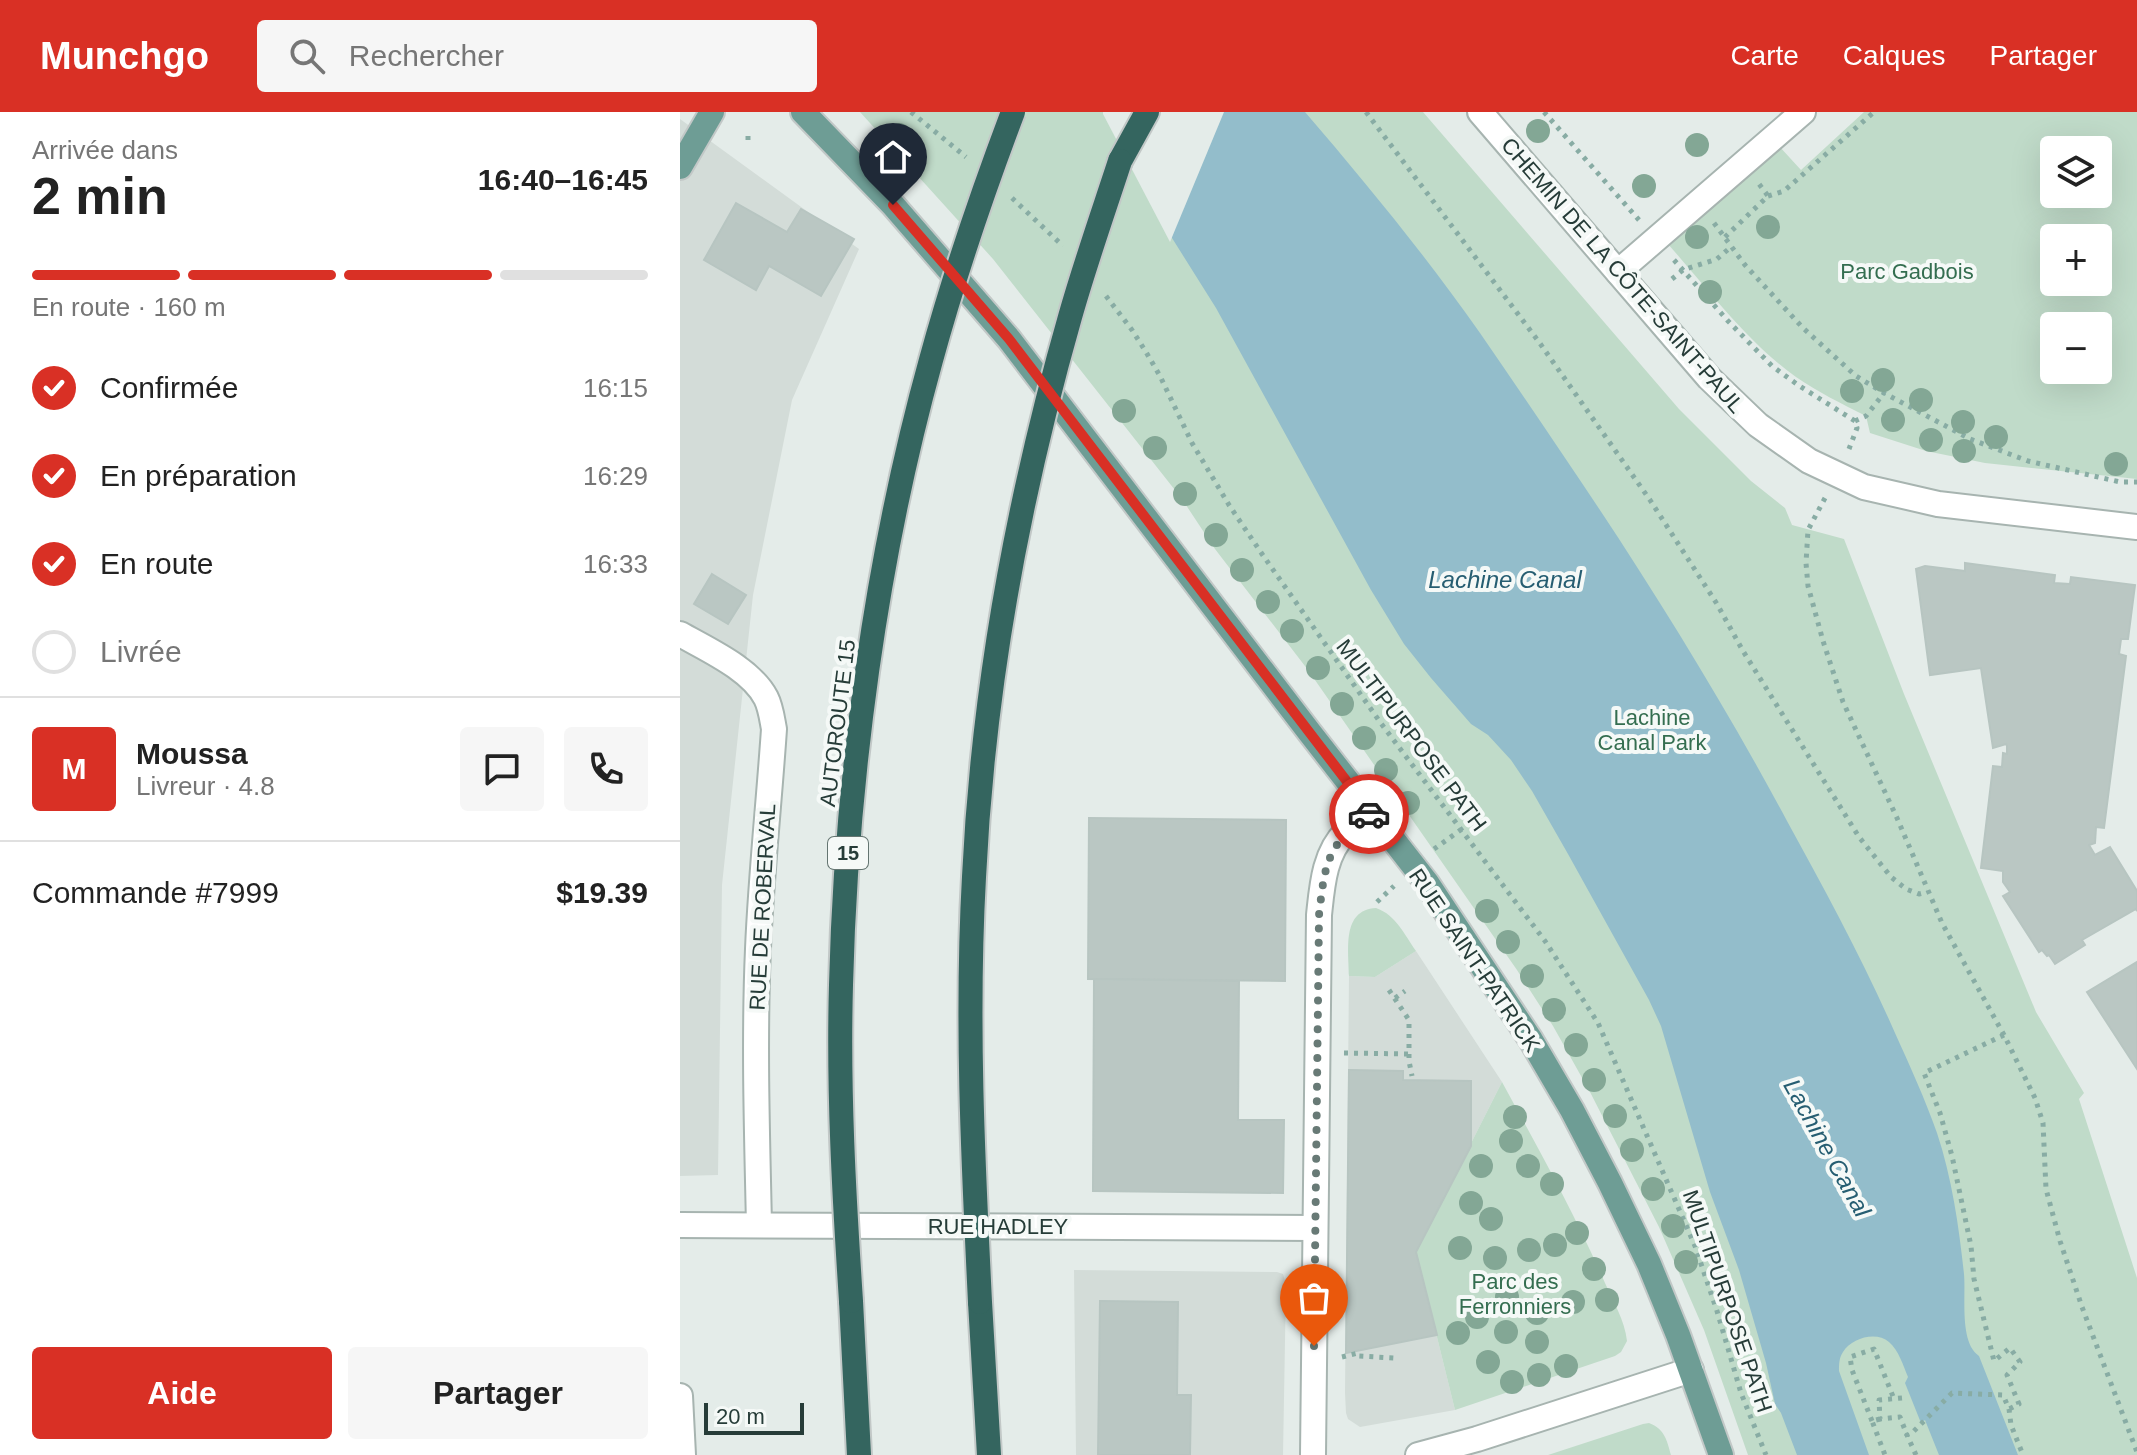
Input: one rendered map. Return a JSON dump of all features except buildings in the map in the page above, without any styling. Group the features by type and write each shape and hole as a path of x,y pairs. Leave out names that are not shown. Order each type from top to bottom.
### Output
{"highway":[{"name":"AUTOROUTE 15","path":"859,1455 841,1134 841,985 847,865 863,708 884,568 918,411 976,214 1013,112"},
{"path":"989,1455 971,1089 971,950 978,820 992,684 1012,563 1042,421 1084,267 1138,112"},
{"path":"1120,161 1147,112"}],"main road":[{"path":"680,167 712,112"},
{"name":"RUE SAINT-PATRICK","path":"803,112 893,205 1009,339 1427,883 1531,1040 1572,1110 1639,1243 1691,1370 1721,1455"}],"street":[{"name":"CHEMIN DE LA CÔTE-SAINT-PAUL","path":"1480,112 1709,378 1736,406 1809,461 1864,487 1938,504 2137,527"},
{"path":"1618,272 1803,112"},
{"name":"RUE DE ROBERVAL","path":"680,634 749,677 767,700 772,714 774,729 758,952 756,1113 759,1225"},
{"path":"1313,1455 1318,932 1321,899 1333,850 1346,831 1371,813"},
{"name":"RUE HADLEY","path":"680,1225 1315,1228"},
{"path":"1418,1455 1691,1370"},
{"path":"680,1396 683,1455"}],"path":[{"path":"911,112 972,162"},
{"path":"1366,112 1530,330 1643,489 1859,837 1891,877 1906,889 1919,894 1927,892"},
{"path":"1544,112 1642,224"},
{"path":"1725,237 1768,196 1784,191 1874,112"},
{"path":"1759,184 1768,196"},
{"path":"1004,190 1071,255"},
{"path":"1711,219 1745,265 1803,328 1856,376 1970,439 2028,461 2120,482 2137,482"},
{"path":"1672,279 1683,270 1717,259 1732,246"},
{"path":"1664,250 1772,366 1855,421 1855,436"},
{"name":"MULTIPURPOSE PATH","path":"1102,291 1160,376 1192,443 1245,530 1380,722 1567,973 1603,1034 1695,1246 1741,1393 1766,1455"},
{"path":"1855,421 1866,416 1884,393"},
{"path":"1811,524 1806,563 1808,586 1843,702 1897,818 1927,892 1960,959 2004,1035 2040,1111 2046,1189 2052,1215 2082,1307 2137,1452"},
{"path":"1434,849 1462,829"},
{"path":"1389,990 1409,1020 1412,1076"},
{"path":"1395,998 1405,991"},
{"path":"2004,1035 1924,1073 1952,1156 1971,1246 1974,1279 1994,1361 2010,1348 2020,1362 2007,1375 2019,1404 2009,1409"},
{"path":"1343,1053 1409,1054"},
{"path":"1885,1455 1852,1370 1850,1357 1874,1349 1894,1399"},
{"path":"1341,1357 1358,1353 1359,1356 1394,1358"},
{"path":"1910,1434 1952,1393 2003,1395 2023,1455"},
{"path":"1880,1419 1879,1400 1902,1398"},
{"path":"1872,1421 1900,1417 1910,1434 1916,1455"}],"shaded area":[{"path":"680,119 859,249 792,400 753,595 722,885 718,1175 680,1176"},
{"path":"1416,951 1502,1082 1416,1252 1455,1410 1360,1427 1348,1419 1345,1393 1349,976 1375,977"},
{"path":"1074,1270 1283,1274 1286,1284 1283,1455 1076,1455"}],"green space":[{"name":"Lachine Canal Park","path":"860,112 1423,112 1679,409 1751,481 1785,508 1792,525 1844,539 1904,694 2036,1012 2084,1093 2079,1099 2137,1278 2137,1455 1748,1455 1704,1330 1659,1227 1590,1092 1517,970 1308,670 1215,549 1182,499 993,259"},
{"name":"Parc Gadbois","path":"1864,112 2137,112 2137,479 1985,463 1926,451 1870,433 1866,416 1830,398 1779,364 1729,314 1668,244 1779,146 1801,170"},
{"path":"1376,908 1394,920 1416,951 1375,977 1349,976 1348,944 1352,924 1365,910"},
{"name":"Parc des Ferronniers","path":"1502,1082 1581,1232 1618,1311 1627,1341 1615,1356 1455,1410 1416,1252"},
{"path":"1649,1423 1662,1432 1671,1455 1548,1455 1643,1424"}],"water":[{"name":"Lachine Canal","path":"1107,112 1305,112 1417,248 1520,392 1621,542 1707,680 1815,873 1883,1006 1937,1133 1951,1185 1960,1238 1968,1341 1979,1356 2018,1455 1939,1455 1925,1420 1921,1423 1905,1383 1908,1377 1898,1354 1889,1342 1871,1337 1847,1347 1839,1368 1869,1455 1797,1455 1775,1404 1739,1270 1710,1192 1661,1026 1649,1000 1532,791 1511,760 1488,735 1471,724 1431,678 1404,644 1371,590 1216,308 1172,238"}],"pier":[{"path":"1224,112 1170,242 1103,114"}],"way so far":[{"path":"1314,1346 1319,915 1329,858 1346,831 1369,814"}],"route":[{"path":"893,205 1009,339 1369,814"}]}
